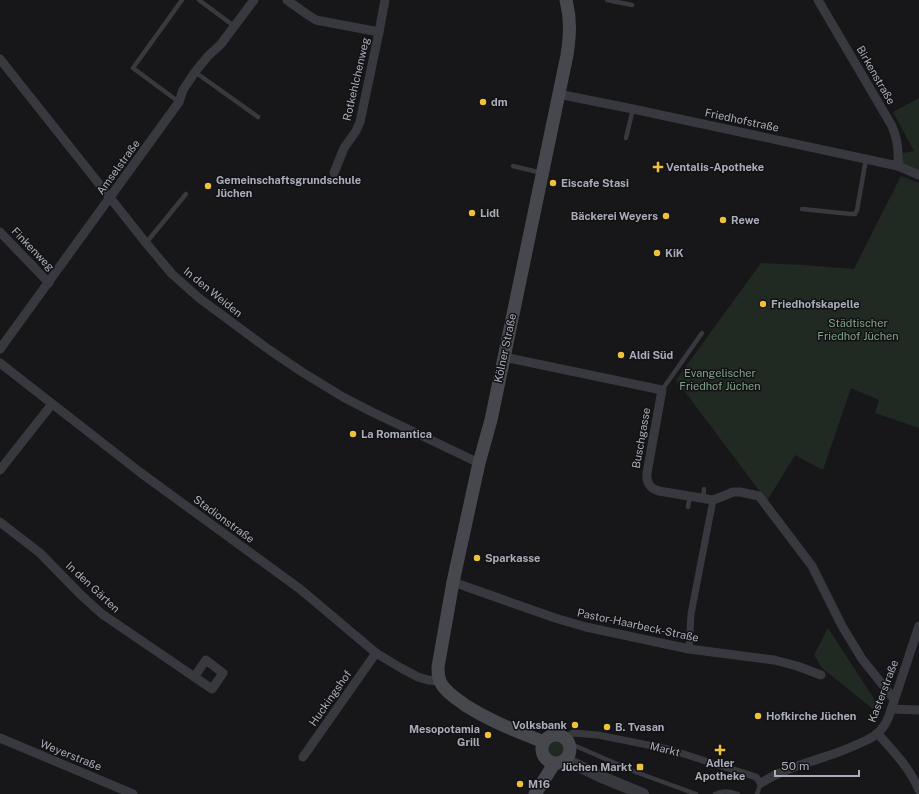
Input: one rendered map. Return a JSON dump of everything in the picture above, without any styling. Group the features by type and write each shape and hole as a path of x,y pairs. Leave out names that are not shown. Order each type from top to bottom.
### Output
{"main road":[{"name":"Kölner Straße","path":"440,681 438,662 453,582 479,463 491,420 567,55 570,29 566,0"},
{"path":"440,681 449,693 471,708 508,728 544,742 542,750 544,758 550,763 560,762"},
{"name":"Markt","path":"544,742 547,738 556,735 567,740"},
{"path":"535,794 560,762 570,753 571,749 567,740"}],"street":[{"name":"Amselstraße","path":"0,349 179,102 183,90 196,72 208,56 221,44 254,0"},
{"path":"287,0 316,20 379,32 385,0"},
{"name":"Birkenstraße","path":"818,0 892,126 898,144 898,166"},
{"name":"Rotkehlchenweg","path":"334,173 344,148 356,131 360,122 379,32"},
{"name":"In den Weiden","path":"0,59 146,243 172,274 200,298 291,365 331,390 356,404 479,463"},
{"name":"Friedhofstraße","path":"558,94 898,166 919,175"},
{"name":"Finkenweg","path":"0,232 49,283"},
{"path":"504,357 662,390"},
{"name":"Stadionstraße","path":"0,363 141,473 300,589 376,653 396,666 418,677 440,681"},
{"name":"Buschgasse","path":"662,390 647,473 649,485 656,491 703,499 713,500 733,492 759,496 812,566 842,626 862,659 894,699"},
{"path":"0,470 52,404"},
{"path":"689,649 691,614 713,500"},
{"name":"In den Gärten","path":"0,522 40,553 102,614 194,677"},
{"name":"Pastor-Haarbeck-Straße","path":"453,582 586,627 689,649 774,660 797,666 821,676"},
{"name":"Kasterstraße","path":"761,783 785,771 828,756 870,739 878,734 886,724 919,626"},
{"name":"Huckingshof","path":"303,757 376,653"},
{"path":"891,709 919,710"},
{"name":"Markt","path":"567,740 573,733 598,735 668,749 756,778 761,783"},
{"path":"878,734 905,764 919,790"},
{"name":"Weyerstraße","path":"0,738 133,794"},
{"path":"560,762 643,794"}],"lane":[{"path":"179,102 133,68 182,0"},
{"path":"199,0 234,26"},
{"path":"608,0 632,5"},
{"path":"196,72 258,117"},
{"path":"626,138 633,109"},
{"path":"802,209 855,214 866,159"},
{"path":"513,166 542,173"},
{"path":"146,243 186,194"},
{"path":"662,390 702,333"},
{"path":"703,499 704,489"},
{"path":"688,507 690,496"},
{"path":"567,740 639,774 696,794"},
{"path":"757,794 761,783"},
{"path":"715,794 726,791 738,794"}],"green space":[{"path":"919,98 919,174 901,166 903,153 914,151 893,112"},
{"name":"Städtischer Friedhof Jüchen","path":"901,176 919,183 919,428 875,413 879,400 851,388 823,470 795,455 767,501 676,380 761,263 854,269"},
{"path":"828,628 876,702 873,709 822,668 814,655"},
{"path":"557,741 563,743 565,749 563,755 557,757 551,755 549,749 551,743"}],"place":[{"name":"dm","path":"483,102"},
{"name":"Ventalis-Apotheke","path":"658,167"},
{"name":"Eiscafe Stasi","path":"553,183"},
{"name":"Gemeinschaftsgrundschule Jüchen","path":"208,186"},
{"name":"Lidl","path":"472,213"},
{"name":"Bäckerei Weyers","path":"666,216"},
{"name":"Rewe","path":"723,220"},
{"name":"KiK","path":"657,253"},
{"name":"Friedhofskapelle","path":"763,304"},
{"name":"Aldi Süd","path":"621,355"},
{"name":"La Romantica","path":"353,434"},
{"name":"Sparkasse","path":"477,558"},
{"name":"Hofkirche Jüchen","path":"758,716"},
{"name":"Volksbank","path":"575,725"},
{"name":"B. Tvasan","path":"607,727"},
{"name":"Mesopotamia Grill","path":"488,735"},
{"name":"Adler Apotheke","path":"720,750"},
{"name":"Jüchen Markt","path":"640,767"},
{"name":"M16","path":"520,784"}],"park label":[{"name":"Evangelischer Friedhof Jüchen","path":"720,379"}]}
